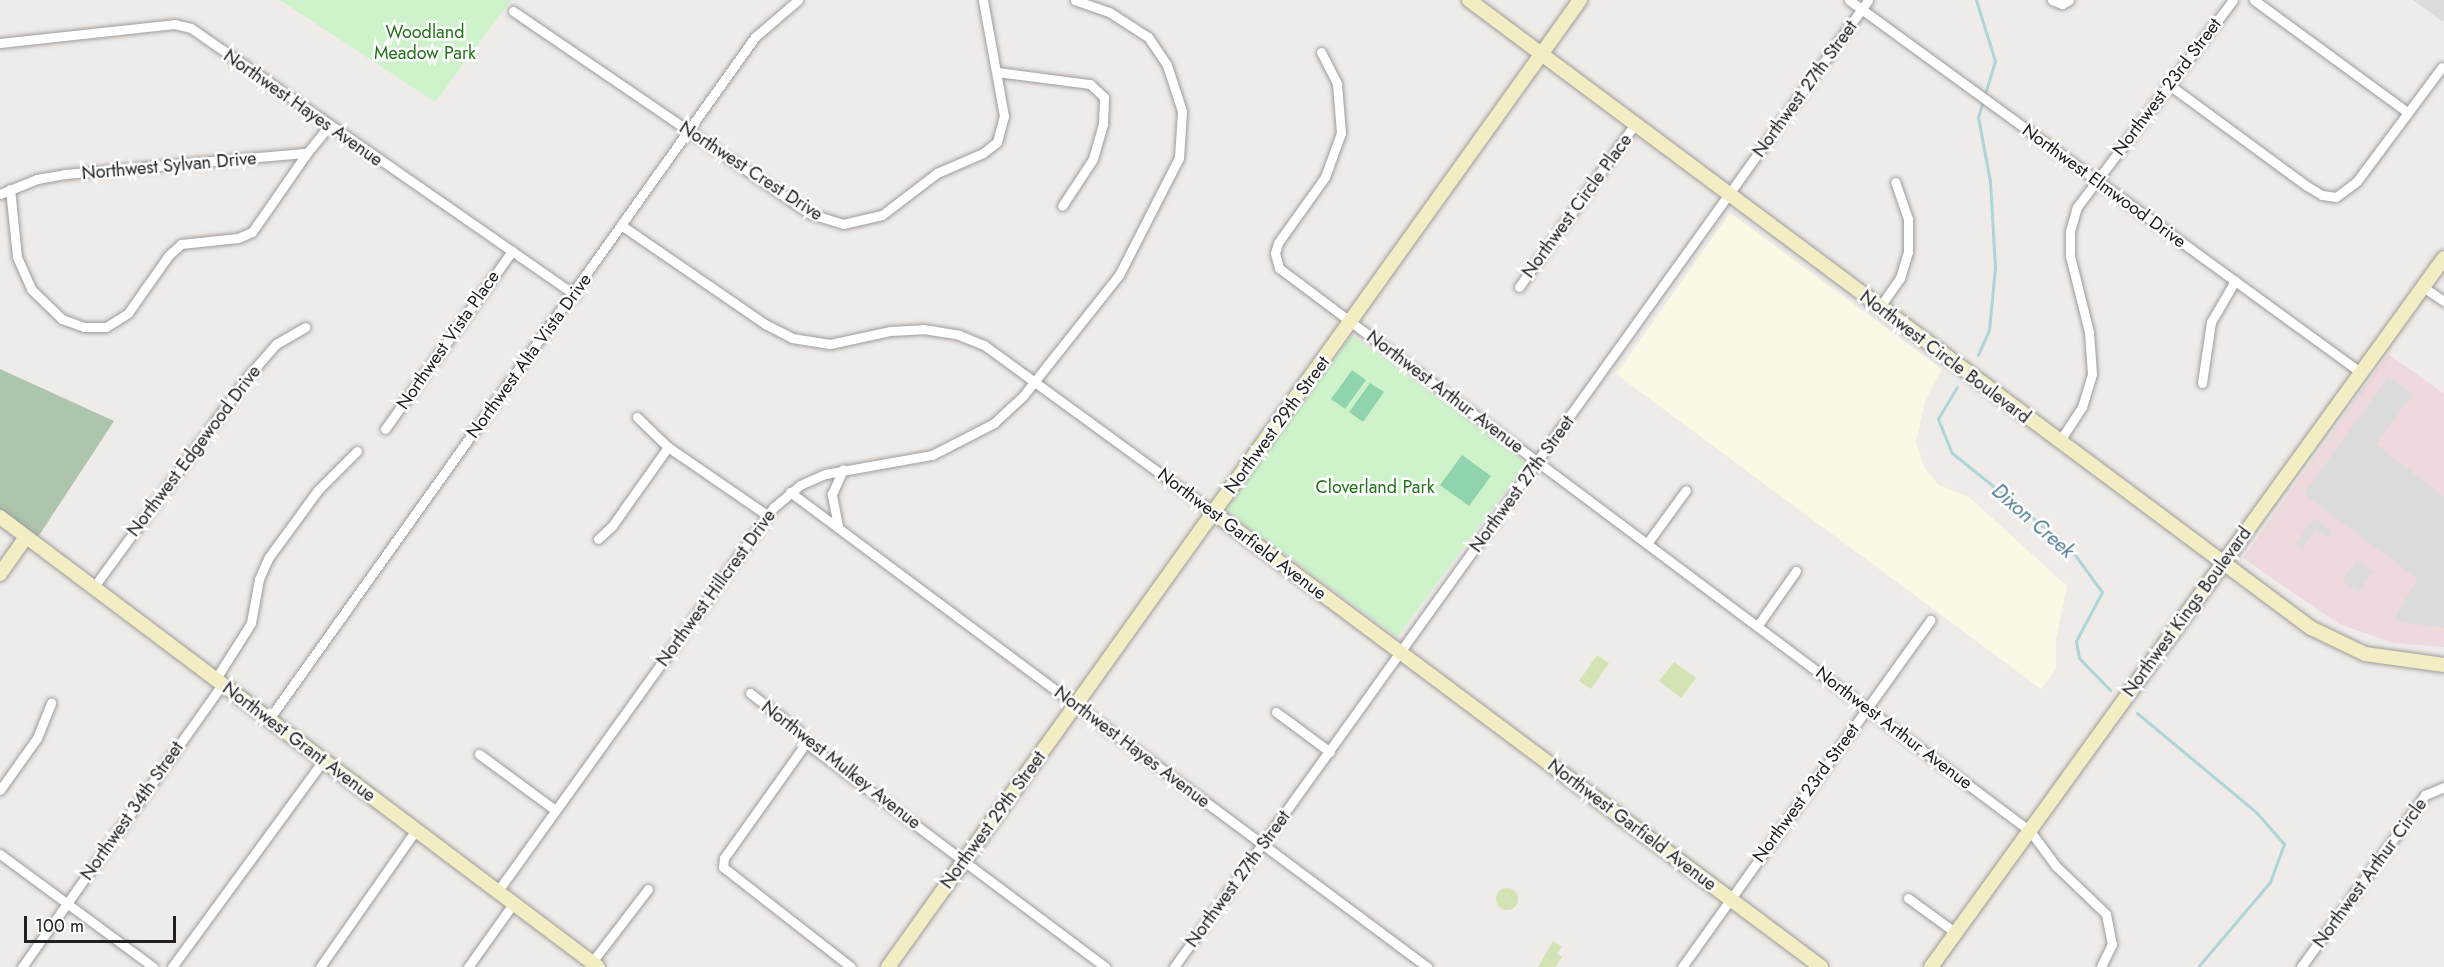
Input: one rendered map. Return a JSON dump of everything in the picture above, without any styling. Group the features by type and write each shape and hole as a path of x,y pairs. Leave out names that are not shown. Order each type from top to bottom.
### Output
{"street":[{"name":"Northwest Alta Vista Drive","path":"269,719 574,295 755,37 798,0"},
{"name":"Northwest Crest Drive","path":"513,11 819,218 859,222 882,215 937,173 983,153 997,142 1004,116 983,0"},
{"name":"Northwest Hillcrest Drive","path":"497,892 554,808 767,515 790,492 811,479 843,469 918,459 956,445 1006,413 1036,380 1119,275 1174,171 1182,146 1182,111 1167,65 1156,46 1122,19 1075,0"},
{"name":"Northwest Circle Boulevard","path":"1469,0 2311,628 2347,648 2417,664 2444,665"},
{"name":"Northwest 29th Street","path":"888,967 1580,0"},
{"name":"Northwest Elmwood Drive","path":"1849,0 2360,372"},
{"name":"Northwest 27th Street","path":"1174,967 1868,0"},
{"path":"2052,0 2062,4 2069,0"},
{"name":"Northwest 23rd Street","path":"2059,442 2082,407 2092,374 2089,332 2069,244 2077,207 2233,0"},
{"path":"2253,0 2408,112"},
{"name":"Northwest Hayes Avenue","path":"0,43 181,25 574,295"},
{"name":"Northwest Arthur Avenue","path":"1321,52 1337,84 1341,133 1325,177 1278,243 1275,260 1283,272 1758,625 2030,831 2056,867 2106,914 2112,944 2101,967"},
{"path":"2168,84 2327,197 2349,190 2442,67"},
{"path":"997,72 1090,84 1104,97 1103,124 1094,159 1062,206"},
{"name":"Northwest Circle Place","path":"1519,287 1635,124"},
{"path":"10,189 18,258 31,289 63,319 84,327 106,327 128,313 168,256 181,244 238,238 252,232 306,153 328,127"},
{"name":"Northwest Sylvan Drive","path":"0,194 36,178 65,174 306,153"},
{"path":"1879,308 1900,278 1908,252 1908,219 1895,182"},
{"name":"Northwest Garfield Avenue","path":"621,225 748,313 792,338 830,344 890,331 938,331 984,345 1036,380 1821,967"},
{"name":"Northwest Vista Place","path":"385,429 512,251"},
{"name":"Northwest Kings Boulevard","path":"1931,967 2444,258"},
{"path":"2202,383 2211,322 2235,281"},
{"path":"2424,287 2444,302"},
{"name":"Northwest Edgewood Drive","path":"93,588 249,375 276,344 306,327"},
{"path":"637,417 668,447 767,515"},
{"path":"598,538 612,526 668,447"},
{"name":"Northwest 34th Street","path":"22,967 219,682 251,623 259,579 269,557 318,490 357,452"},
{"path":"838,526 832,494 843,469"},
{"path":"1648,543 1686,490"},
{"name":"Northwest Hayes Avenue","path":"790,492 1427,967"},
{"name":"Northwest Grant Avenue","path":"0,518 595,965"},
{"path":"0,574 27,537"},
{"path":"1758,625 1796,571"},
{"name":"Northwest 23rd Street","path":"1682,967 1930,620"},
{"name":"Northwest Mulkey Avenue","path":"750,693 798,730 806,743 1105,967"},
{"path":"0,790 37,738 51,703"},
{"path":"1276,712 1330,752"},
{"path":"806,743 722,865 851,967"},
{"path":"479,754 554,808"},
{"path":"172,967 323,761"},
{"name":"Northwest Arthur Circle","path":"2301,967 2425,795 2444,787"},
{"path":"320,967 416,830"},
{"path":"0,854 153,967"},
{"path":"595,965 648,889"},
{"path":"1908,898 1956,933"},
{"path":"468,967 513,904"}],"shaded area":[{"path":"2413,0 2444,0 2443,22"},
{"path":"1730,213 1942,369 1925,401 1916,442 1924,467 1939,485 1969,497 2067,586 2056,639 2056,669 2041,689 1616,374"},
{"path":"2388,354 2444,394 2444,647 2393,643 2339,624 2243,558"},
{"path":"2388,377 2413,394 2376,444 2444,497 2444,628 2401,622 2395,617 2418,579 2304,494"},
{"path":"2314,518 2332,532 2328,538 2316,530 2302,549 2295,544"},
{"path":"2357,560 2373,572 2358,592 2342,580"}],"green space":[{"name":"Woodland Meadow Park","path":"280,0 511,0 435,102"},
{"name":"Cloverland Park","path":"1352,335 1526,463 1397,637 1226,510"},
{"path":"0,369 114,421 38,537 0,509"},
{"path":"1352,370 1366,380 1345,409 1331,399"},
{"path":"1370,383 1384,392 1363,422 1349,412"},
{"path":"1462,455 1491,476 1469,506 1440,485"},
{"path":"1597,655 1609,663 1591,689 1579,681"},
{"path":"1674,662 1696,678 1681,698 1659,681"},
{"path":"1507,888 1517,895 1518,899 1511,909 1507,910 1497,903 1496,899 1503,889"},
{"path":"1553,941 1562,947 1557,953 1562,957 1555,967 1538,967"}],"waterway":[{"name":"Dixon Creek","path":"1976,0 1995,61 1978,117 1990,181 1995,267 1989,330 1978,355"},
{"name":"Dixon Creek","path":"1957,387 1938,419 1952,453 2070,548 2102,592 2076,641 2079,658 2110,690"},
{"name":"Dixon Creek","path":"2137,713 2256,812 2284,844 2270,882 2198,967"}]}
